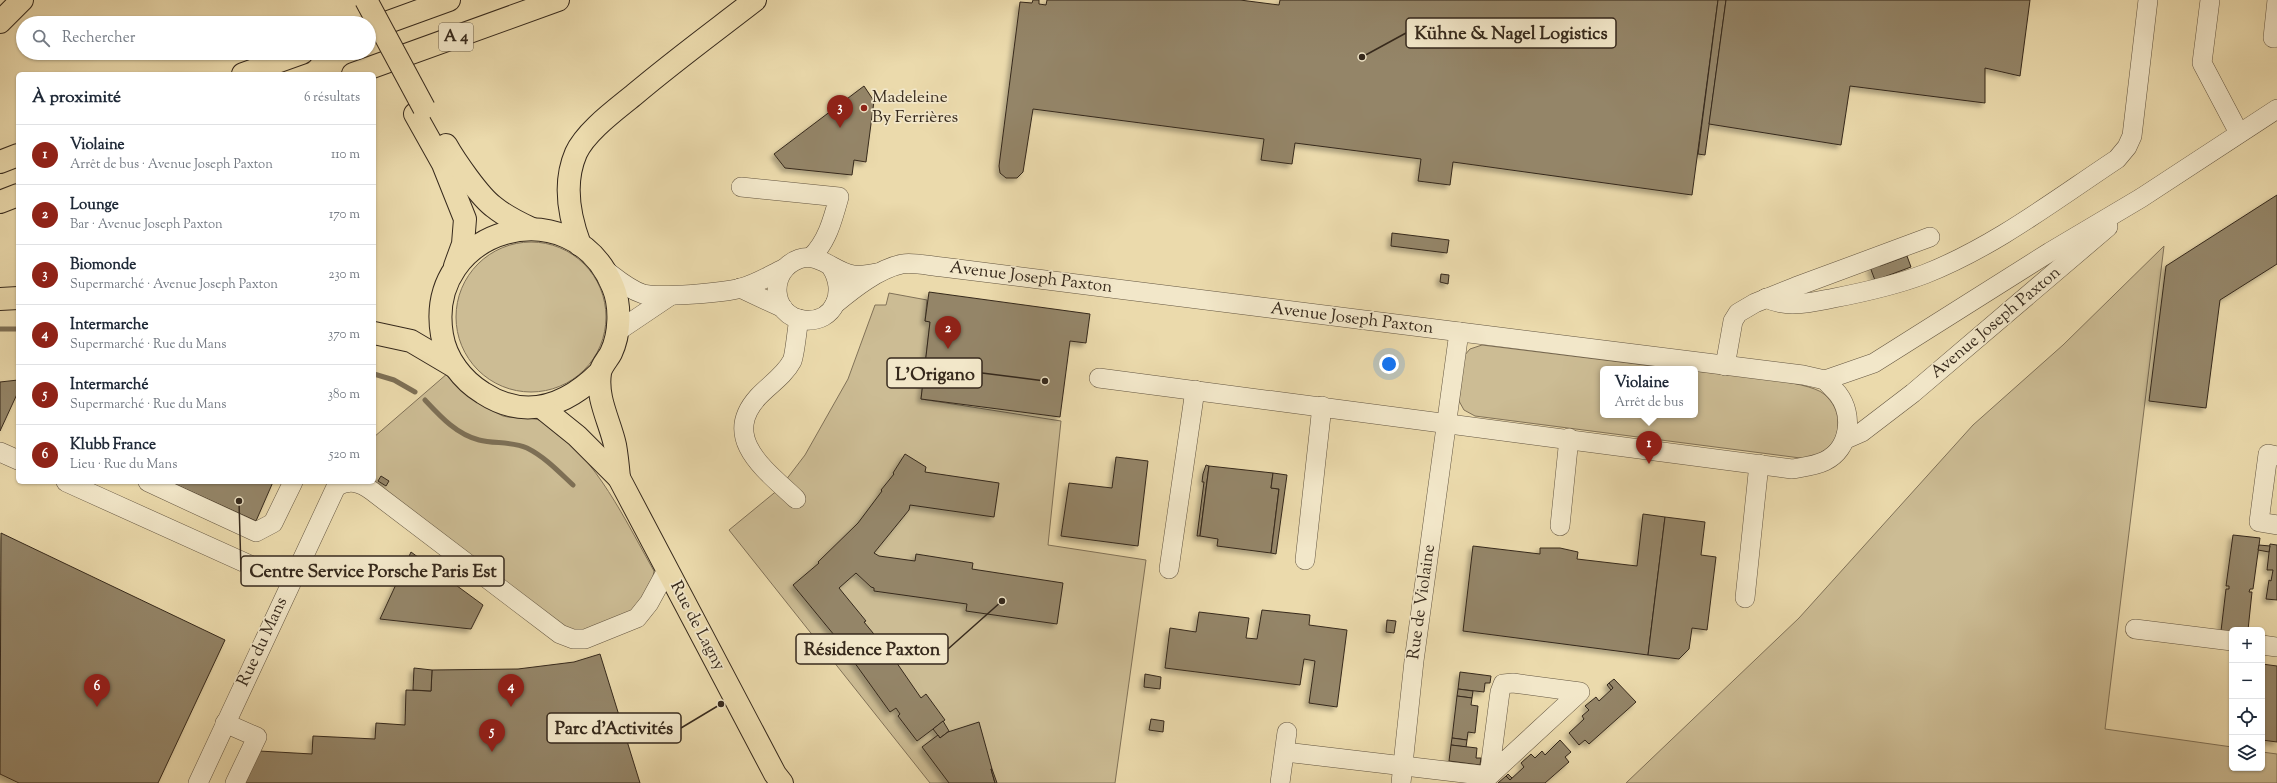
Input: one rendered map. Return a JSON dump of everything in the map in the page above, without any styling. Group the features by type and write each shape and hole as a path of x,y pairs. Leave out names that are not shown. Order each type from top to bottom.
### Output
{"main road":[{"path":"0,22 22,0"},
{"path":"354,0 363,16"},
{"path":"366,0 374,16"},
{"name":"A 4","path":"376,26 449,0"},
{"name":"A 4","path":"359,72 558,0"},
{"path":"580,245 574,230 569,200 568,180 576,152 600,123 675,61 755,0"},
{"path":"376,21 420,111 465,218 463,244 442,296 440,320 444,345 455,367 471,386 492,399 516,406 541,407 564,400 584,388 600,372 612,352 618,331 618,309 614,288 604,269 591,253 580,245 554,232 532,229 508,231 486,240 467,254 452,273"},
{"path":"376,39 420,111 454,160 492,207 532,229"},
{"path":"249,72 282,60"},
{"path":"0,162 16,156"},
{"path":"0,202 16,196"},
{"path":"0,300 16,298"},
{"path":"376,333 411,341 455,367"},
{"name":"Rue de Lagny","path":"600,372 600,391 615,445 619,478"},
{"name":"Rue de Lagny","path":"541,407 577,436 619,478 778,780"}],"street":[{"path":"1766,298 1777,304 1816,301 1888,286 1925,274 1994,240 2117,159 2127,147 2132,136 2148,0"},
{"path":"2210,0 2202,63 2240,133"},
{"path":"2277,0 2273,38 2277,35"},
{"name":"Avenue Joseph Paxton","path":"835,304 848,293 880,273 902,264 942,267 1803,375 1825,380 1874,364 2050,252 2141,198 2277,109"},
{"path":"741,186 839,197 831,226 816,252 811,257"},
{"name":"Avenue Joseph Paxton","path":"1099,378 1569,438 1792,469 1810,467 1826,461 1839,451 1846,439 1862,432 1913,393 2063,268 2141,198"},
{"path":"1725,366 1733,320 1738,312 1766,298 1930,238"},
{"path":"604,269 626,286 644,294 670,296 740,288 760,281 800,258 811,257 818,259 831,267 838,281 839,289 835,304 828,312 820,318 809,320 799,319 783,308 740,288"},
{"name":"Avenue Joseph Paxton","path":"831,267 853,275 880,273"},
{"path":"783,269 778,278 776,289 778,299 783,308"},
{"path":"618,331 670,296"},
{"path":"796,499 752,456 746,443 745,417 758,397 778,380 792,360 799,319"},
{"name":"Rue de Violaine","path":"1402,775 1414,661 1458,332"},
{"path":"1825,380 1839,395 1846,412 1848,426 1846,439"},
{"path":"1169,568 1195,390"},
{"path":"1305,560 1322,406"},
{"path":"1560,526 1569,438"},
{"path":"0,452 16,459"},
{"path":"2277,456 2268,454 2259,522 2277,525"},
{"path":"1745,598 1759,464"},
{"path":"70,484 272,575"},
{"path":"152,484 256,532 272,523 291,484"},
{"name":"Rue du Mans","path":"198,783 336,487 341,484"},
{"name":"Rue du Mans","path":"362,484 560,634 573,639 585,639 637,618 649,602 667,570"},
{"path":"2135,629 2229,641"},
{"path":"2265,645 2277,647"},
{"path":"1285,752 1402,775 1489,776 1580,692 1513,683 1503,684 1500,692 1489,776"},
{"path":"225,723 257,737 235,783"},
{"path":"1280,783 1287,732"}],"shaded area":[{"path":"524,242 538,242 553,245 566,251 579,259 589,269 603,295 606,317 603,339 600,346 589,365 579,375 553,389 538,392 524,392 509,389 496,383 483,375 473,365 459,339 456,324 456,310 459,295 465,282 473,269 483,259 509,245"},
{"path":"2164,246 2105,729 2229,747 2229,771 2265,771 2265,752 2277,754 2277,783 1626,783 1799,618 1973,425 2063,345"},
{"path":"889,293 927,300 925,321 930,322 921,399 1061,421 1048,545 1146,560 1115,783 930,783 729,530 779,489 805,455 848,379 875,305 886,305"},
{"path":"1482,345 1653,366 1600,366 1600,418 1698,418 1698,371 1783,381 1815,389 1824,394 1834,407 1838,419 1838,430 1833,441 1825,450 1808,459 1475,416 1464,410 1459,401 1464,356 1470,349"},
{"path":"448,373 496,413 508,417 543,421 566,439 596,473 620,511 654,571 652,581 631,615 575,635 376,484 376,435"}],"building":[{"path":"1033,0 1039,0 1039,4 1046,5 1047,0 1240,0 1279,5 1280,0 1718,0 1692,195 1453,162 1450,185 1418,181 1421,159 1295,143 1292,164 1261,160 1264,139 1033,109 1023,172 1017,178 1006,178 1000,173 999,166 1020,2 1032,3"},
{"path":"1718,0 1726,0 1705,155 1698,154"},
{"path":"1726,0 2030,0 2020,76 1985,68 1985,103 1850,86 1841,145 1709,124"},
{"path":"864,86 874,101 866,162 854,160 852,175 785,168 774,154"},
{"path":"2277,195 2277,264 2220,300 2206,408 2149,401 2166,266"},
{"path":"1392,233 1449,240 1447,253 1391,246"},
{"path":"1907,256 1911,267 1884,277 1876,283 1870,267 1879,263 1880,266"},
{"path":"1441,274 1449,275 1448,284 1440,282"},
{"path":"929,292 1090,314 1086,343 1070,341 1060,417 921,399 930,322 925,321"},
{"path":"16,380 16,396 0,431 0,382"},
{"path":"905,454 926,467 925,472 999,483 994,517 910,505 909,510 874,553 879,556 915,561 916,554 973,563 972,569 1063,583 1057,624 966,611 967,604 874,591 874,588 856,573 839,588 866,621 864,622 892,656 921,698 926,694 945,720 917,741 898,716 900,714 896,708 890,712 839,641 793,585 819,563 818,562 858,523 894,474 893,473"},
{"path":"1116,457 1148,461 1138,546 1061,536 1069,483 1112,488"},
{"path":"1206,465 1209,466 1200,536 1197,536 1204,482 1202,482 1203,474"},
{"path":"1209,466 1273,473 1271,488 1279,489 1271,553 1217,546 1218,539 1200,536"},
{"path":"1273,473 1287,475 1276,554 1271,553 1279,489 1271,488"},
{"path":"381,476 389,481 386,486 378,481"},
{"path":"174,484 272,484 256,521"},
{"path":"1643,514 1665,517 1648,655 1463,631 1473,546 1540,554 1540,548 1560,548 1578,552 1577,559 1637,566"},
{"path":"1665,517 1705,522 1701,555 1716,557 1707,630 1692,628 1689,649 1679,659 1648,655"},
{"path":"1,533 225,640 158,783 19,783 0,774"},
{"path":"2233,535 2260,538 2253,589 2250,589 2249,592 2252,592 2248,627 2229,627 2229,632 2221,631 2226,589 2229,589 2229,586 2226,586"},
{"path":"2270,544 2277,545 2277,600 2266,599 2269,580 2271,581 2273,570 2267,570"},
{"path":"2259,545 2270,546 2269,552 2258,550"},
{"path":"411,552 483,605 471,629 380,619"},
{"path":"1262,610 1310,615 1309,625 1347,630 1337,707 1309,703 1315,661 1304,659 1300,685 1165,668 1170,628 1196,632 1199,612 1249,618 1246,638 1257,639"},
{"path":"1387,620 1396,621 1394,633 1386,632"},
{"path":"600,654 640,783 244,783 259,751 312,754 313,736 375,739 376,723 405,725 406,690 431,691 432,670 518,669 574,662"},
{"path":"2265,664 2277,666 2277,742 2265,740"},
{"path":"414,668 432,670 431,691 413,690"},
{"path":"1460,672 1491,676 1490,683 1485,683 1484,692 1458,689"},
{"path":"1145,674 1161,677 1160,689 1144,687"},
{"path":"1614,679 1636,702 1589,744 1585,740 1579,745 1569,733 1584,719 1582,716 1589,710 1585,706 1596,697 1599,701 1613,688 1609,683"},
{"path":"1609,683 1613,688 1611,690 1607,685"},
{"path":"1458,689 1473,691 1472,698 1457,696"},
{"path":"1457,696 1472,698 1471,705 1478,706 1475,733 1468,732 1467,740 1452,738"},
{"path":"1151,719 1164,721 1163,732 1149,730"},
{"path":"943,721 949,731 940,738 933,729"},
{"path":"979,722 995,783 949,783 922,747 938,735 940,738 948,732"},
{"path":"1452,738 1467,740 1466,747 1451,745"},
{"path":"1560,740 1571,752 1565,757 1569,762 1545,783 1498,783 1506,776 1510,780 1524,767 1521,763 1531,754 1535,758 1542,751 1545,755"},
{"path":"1451,745 1477,748 1476,758 1481,758 1480,765 1449,761"},
{"path":"992,769 997,783 995,783"},
{"path":"1508,774 1512,778 1510,780 1506,776"}],"waterway":[{"path":"0,329 16,329"},
{"path":"376,375 394,380 415,392"},
{"path":"425,400 456,429 479,440 509,443 527,448 546,460 573,485"}],"place":[{"name":"Kühne & Nagel Logistics","path":"1362,57"},
{"name":"Madeleine By Ferrières","path":"864,108"},
{"name":"Biomonde","path":"840,128"},
{"name":"Lounge","path":"948,349"},
{"name":"L'Origano","path":"1045,381"},
{"name":"Violaine","path":"1649,464"},
{"name":"Centre Service Porsche Paris Est","path":"239,501"},
{"name":"Résidence Paxton","path":"1002,601"},
{"name":"Parc d'Activités","path":"721,704"},
{"name":"Klubb France","path":"97,707"},
{"name":"Intermarche","path":"511,707"},
{"name":"Intermarché","path":"492,752"}]}
